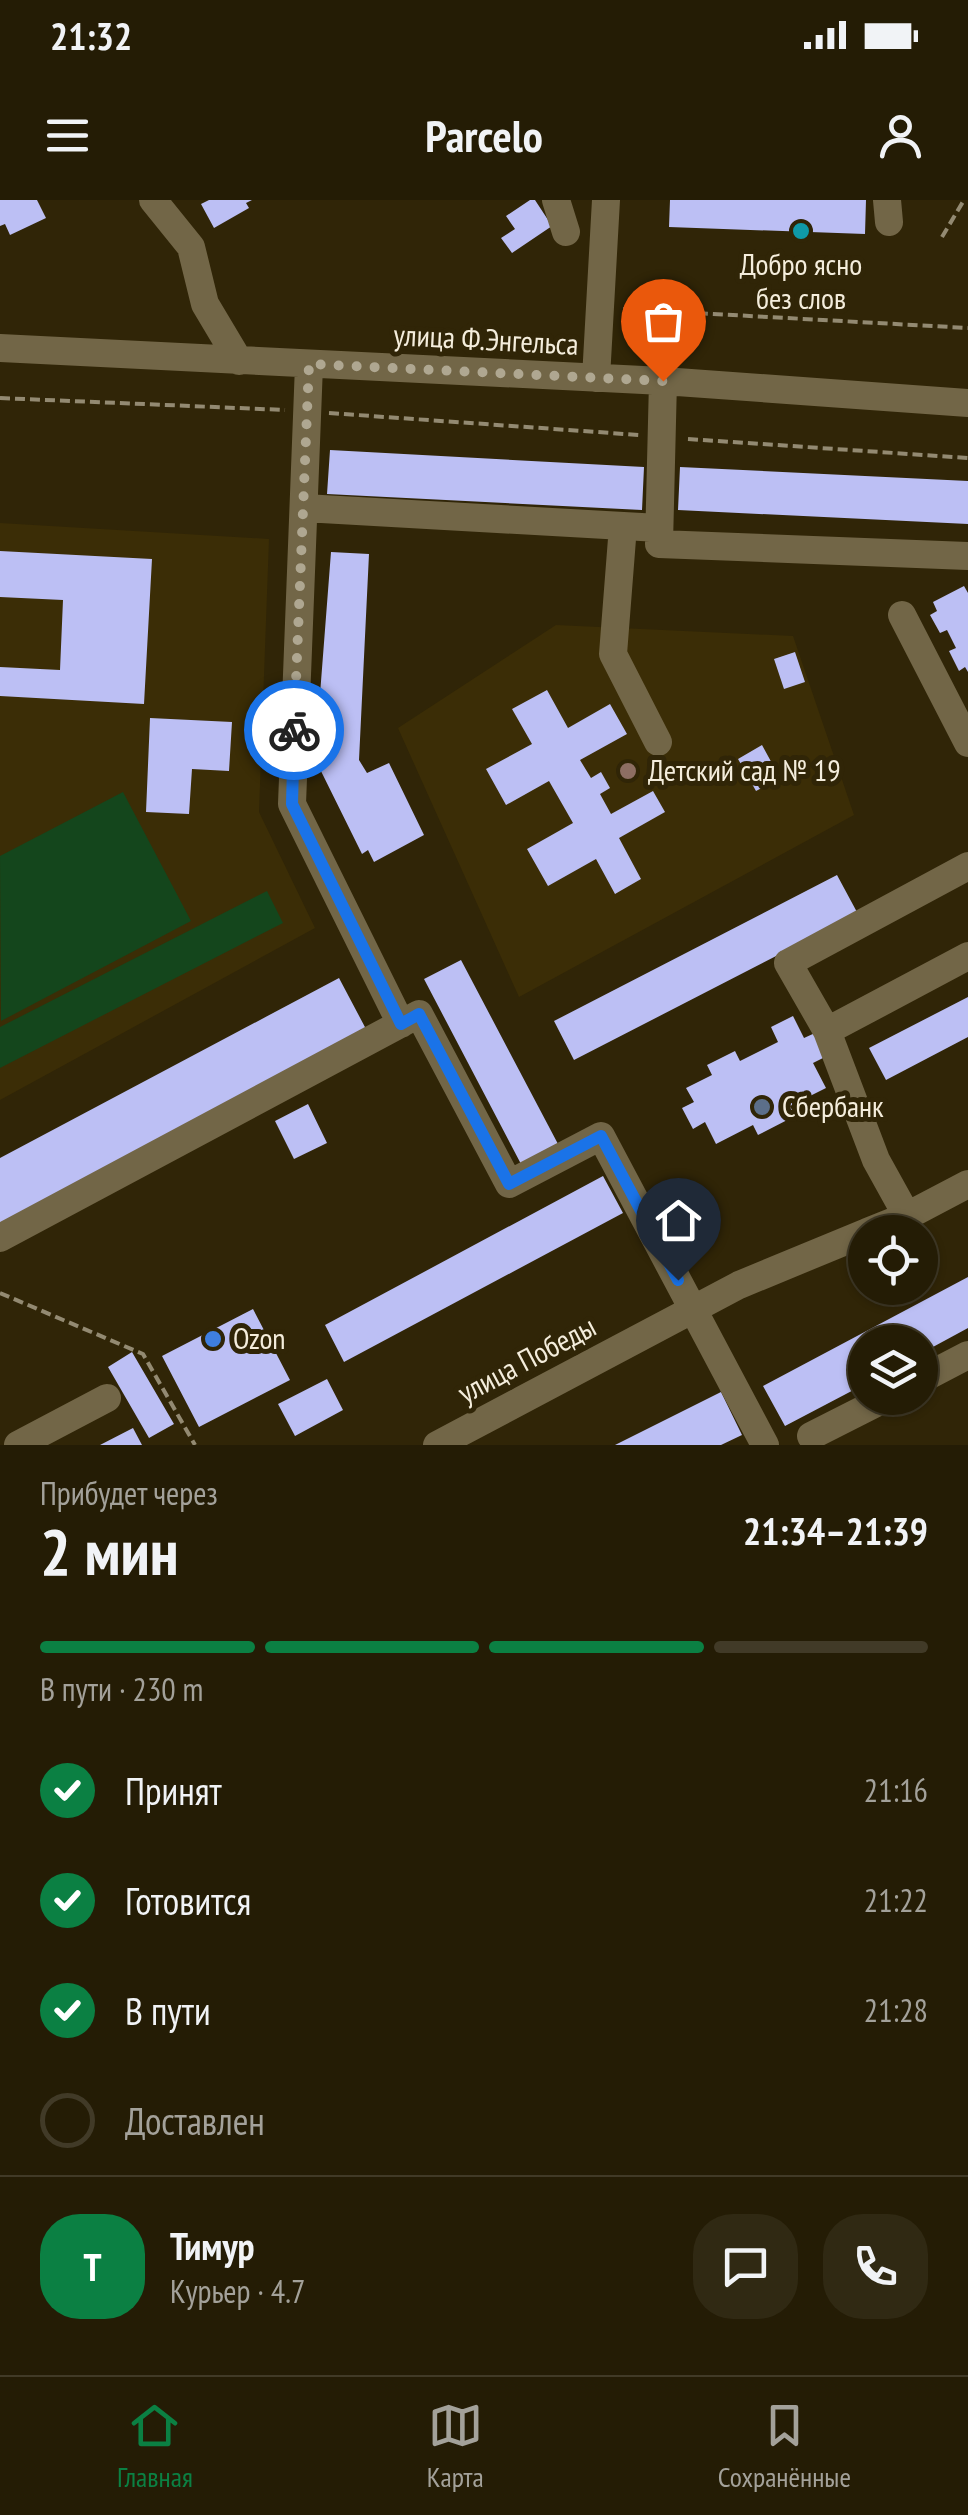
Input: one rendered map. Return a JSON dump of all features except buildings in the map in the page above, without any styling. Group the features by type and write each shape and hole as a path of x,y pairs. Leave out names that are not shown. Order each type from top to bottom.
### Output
{"street":[{"path":"153,200 191,247 205,304 239,361"},
{"path":"556,200 566,232"},
{"path":"596,378 606,200"},
{"name":"улица Ф.Энгельса","path":"0,348 663,381 968,403"},
{"path":"309,364 292,804 401,1024"},
{"path":"663,381 659,544 968,556"},
{"path":"304,508 660,528"},
{"path":"623,526 613,654 658,742"},
{"path":"902,614 968,743"},
{"path":"906,1215 876,1160 827,1030 788,963 968,866"},
{"path":"827,1030 968,956"},
{"path":"0,1238 419,1014 509,1184 601,1136 764,1445"},
{"name":"улица Победы","path":"909,1215 968,1184"},
{"name":"улица Победы","path":"437,1445 739,1285 848,1240"},
{"path":"938,1371 968,1355"},
{"path":"18,1445 107,1398"},
{"path":"807,1442 855,1415"}],"path":[{"path":"942,237 964,200"},
{"path":"624,309 968,328"},
{"path":"0,398 308,411 968,458"},
{"path":"0,1293 143,1354 196,1445"}],"shaded area":[{"path":"0,523 269,539 259,812 315,928 0,1100"},
{"name":"Детский сад № 19","path":"556,625 793,636 854,815 519,997 398,728"}],"green space":[{"path":"123,792 191,921 1,1021 0,856"},
{"path":"267,891 283,923 0,1068 0,1027"}],"way so far":[{"path":"294,730 309,364 663,381"}],"place":[{"name":"Добро ясно без слов","path":"801,231"},
{"name":"Детский сад № 19","path":"628,771"},
{"name":"Сбербанк","path":"762,1107"},
{"name":"Ozon","path":"213,1339"}],"route":[{"path":"294,730 292,804 401,1024 419,1014 509,1184 601,1136 678,1280"}]}
